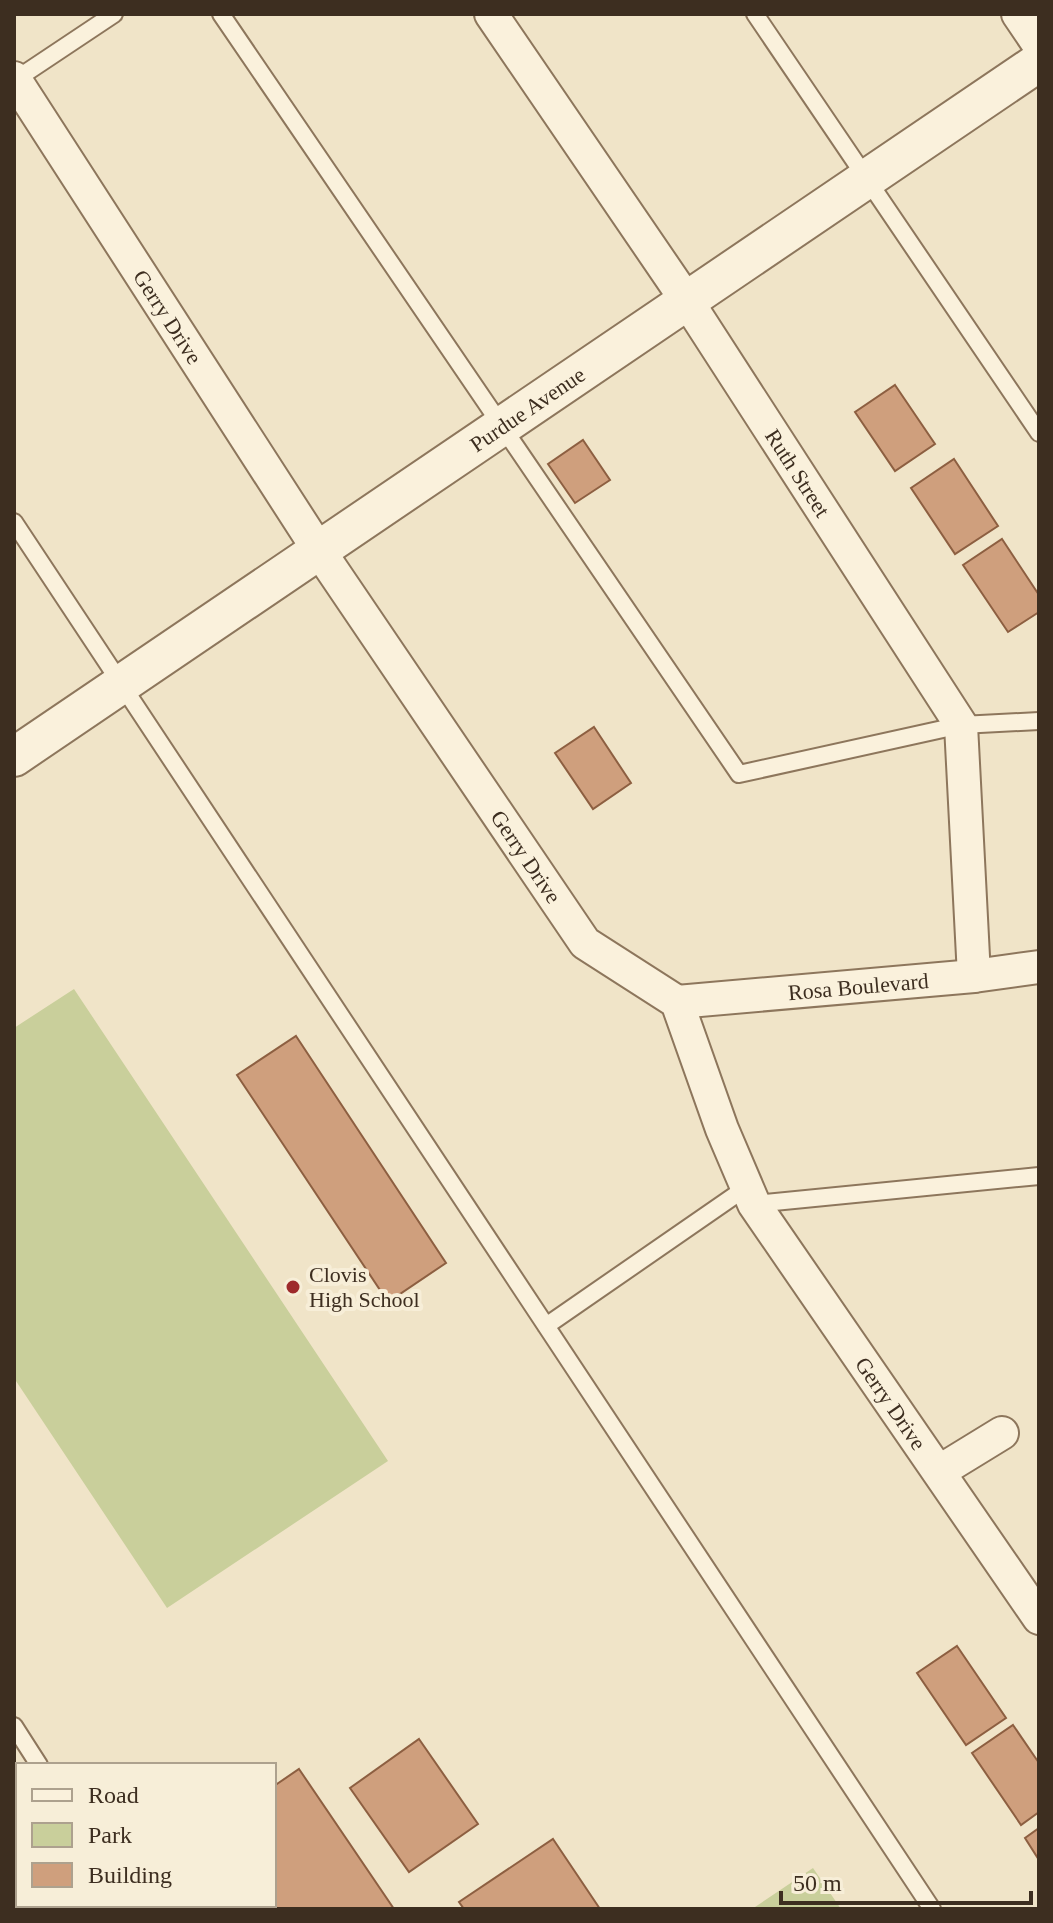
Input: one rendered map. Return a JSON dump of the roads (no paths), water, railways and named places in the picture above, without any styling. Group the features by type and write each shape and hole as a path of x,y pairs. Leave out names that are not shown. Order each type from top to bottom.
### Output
{"street":[{"name":"Ruth Street","path":"491,14 687,301 961,725 974,976"},
{"path":"1018,14 1039,45"},
{"name":"Purdue Avenue","path":"14,757 1039,62"},
{"name":"Gerry Drive","path":"15,79 318,549 585,943 677,1002 751,1196 1039,1618"},
{"name":"Rosa Boulevard","path":"677,1002 974,976 1039,967"},
{"path":"940,1471 1002,1433"}],"lane":[{"path":"15,79 114,14"},
{"path":"221,14 739,774 961,725 1039,721"},
{"path":"755,14 1039,433"},
{"path":"14,522 932,1909"},
{"path":"546,1326 751,1196 1039,1176"},
{"path":"14,1726 38,1763"}],"place":[{"name":"Clovis High School","path":"293,1287"}]}
